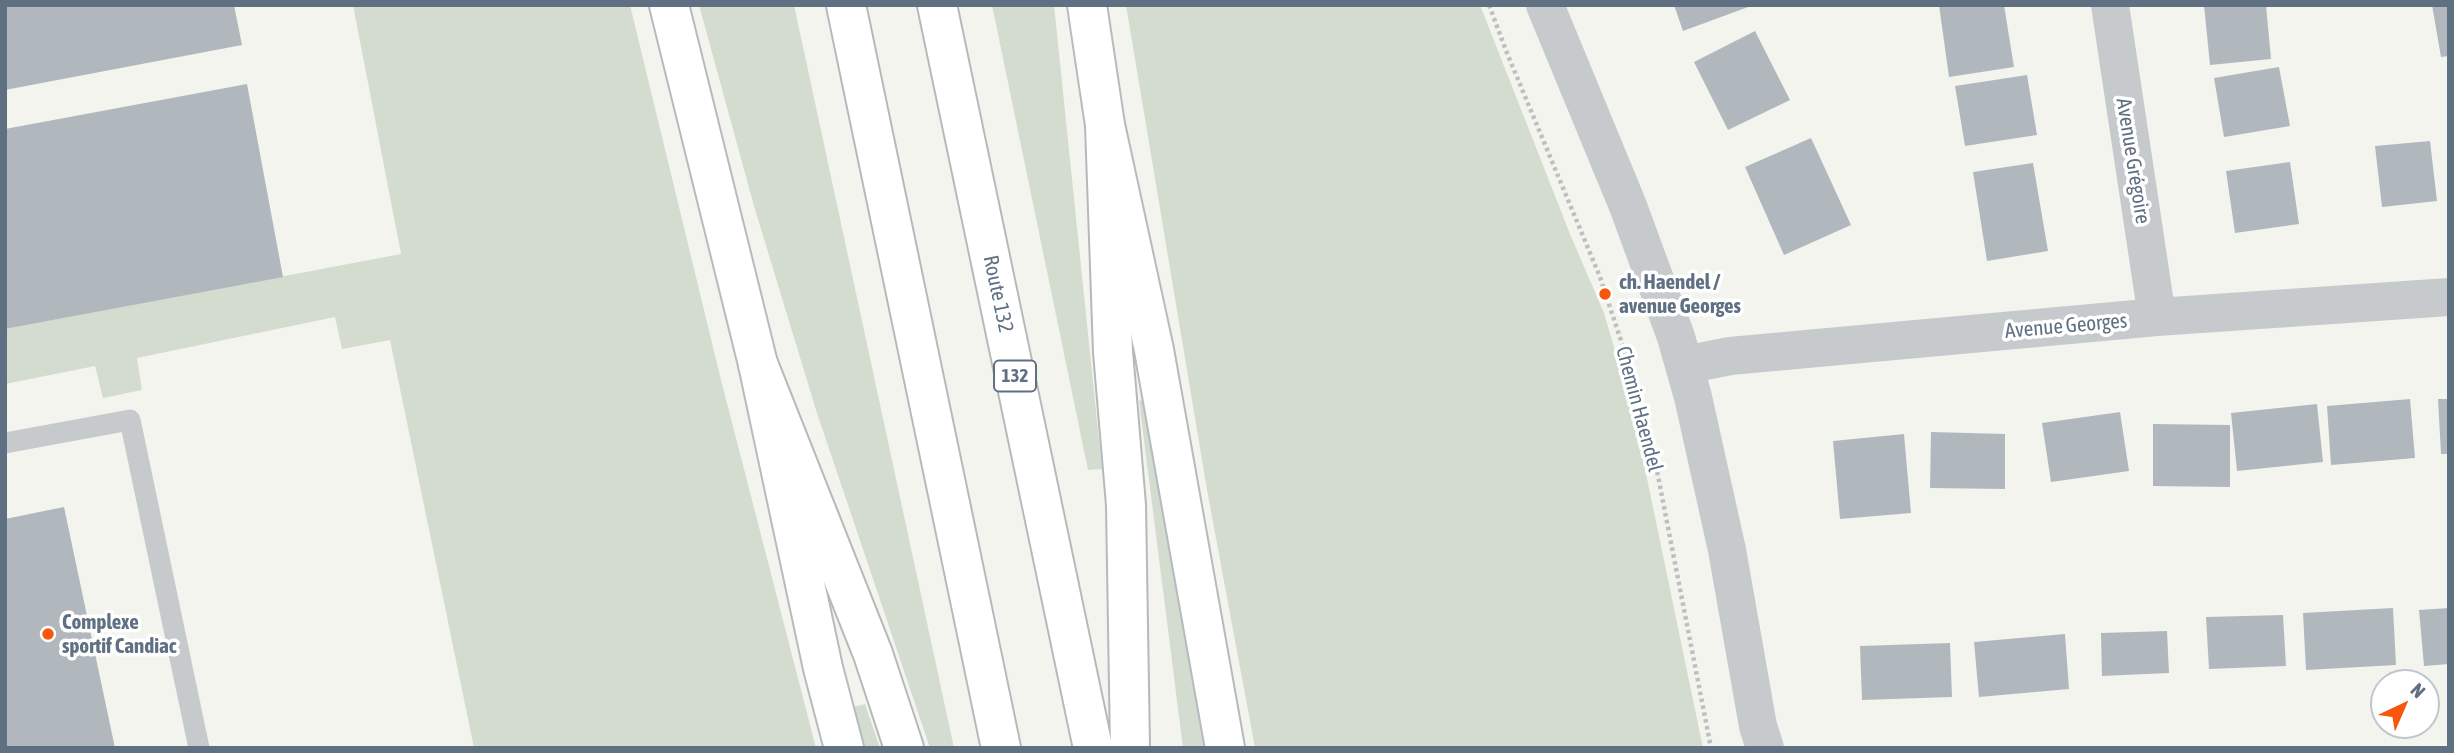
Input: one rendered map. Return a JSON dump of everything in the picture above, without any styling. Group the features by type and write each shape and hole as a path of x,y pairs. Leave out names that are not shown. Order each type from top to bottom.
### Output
{"main road":[{"path":"668,5 758,363 823,668 844,748"},
{"path":"846,5 1001,748"},
{"name":"Route 132","path":"937,5 1093,748"},
{"path":"1087,5 1105,125 1154,350 1225,748"},
{"path":"1105,125 1113,352 1126,505 1130,748"},
{"path":"758,363 873,654 904,748"}],"street":[{"path":"1545,5 1650,265 1685,365 1727,550 1758,726 1765,748"},
{"name":"Avenue Grégoire","path":"2110,5 2157,317"},
{"name":"Avenue Georges","path":"1685,365 1730,356 2157,317 2449,298"}],"lane":[{"path":"5,443 130,420 199,748"}],"path":[{"name":"Chemin Haendel","path":"1489,5 1600,277 1632,376 1660,488 1711,748"}],"shaded area":[{"path":"353,5 630,5 721,380 816,748 474,748 390,340 342,349 335,317 137,358 142,390 103,398 95,366 5,384 5,329 401,254"},
{"path":"699,5 794,5 954,748 930,748 816,410 754,206"},
{"path":"992,5 1054,5 1102,469 1088,470"},
{"path":"1126,5 1480,5 1604,313 1633,411 1703,748 1255,748 1207,490"},
{"path":"1144,399 1208,748 1183,748 1139,401"},
{"path":"865,704 880,748 863,748 853,707"}],"building":[{"path":"5,5 234,5 242,45 5,90"},
{"path":"1674,5 1751,5 1751,6 1683,31"},
{"path":"1939,5 2004,5 2014,67 1949,77"},
{"path":"2204,5 2266,5 2271,59 2210,65"},
{"path":"2432,5 2449,5 2449,56 2441,57"},
{"path":"1755,31 1790,100 1728,130 1694,62"},
{"path":"2279,67 2290,126 2224,137 2214,78"},
{"path":"2027,75 2037,135 1965,146 1955,86"},
{"path":"247,84 283,277 5,329 5,129"},
{"path":"1811,138 1851,225 1784,255 1745,167"},
{"path":"2430,141 2437,201 2382,207 2375,146"},
{"path":"2290,162 2299,224 2235,233 2226,171"},
{"path":"2033,163 2048,251 1987,261 1973,172"},
{"path":"2410,399 2415,458 2331,465 2327,406"},
{"path":"2438,399 2449,399 2449,454 2441,454"},
{"path":"2317,404 2323,462 2237,471 2231,413"},
{"path":"2120,412 2129,471 2051,482 2042,423"},
{"path":"2153,424 2230,425 2230,487 2153,486"},
{"path":"1931,432 2005,434 2005,489 1930,488"},
{"path":"1904,434 1911,513 1840,519 1833,441"},
{"name":"Complexe sportif Candiac","path":"64,507 115,748 5,748 5,519"},
{"path":"2393,608 2396,665 2306,670 2303,613"},
{"path":"2449,608 2449,664 2424,666 2419,610"},
{"path":"2283,615 2286,666 2209,669 2206,617"},
{"path":"2167,631 2169,673 2102,676 2101,633"},
{"path":"2065,634 2069,689 1979,697 1974,642"},
{"path":"1950,643 1952,697 1862,700 1860,646"}],"place":[{"name":"ch. Haendel / avenue Georges","path":"1605,294"},
{"name":"Complexe sportif Candiac","path":"48,634"}]}
